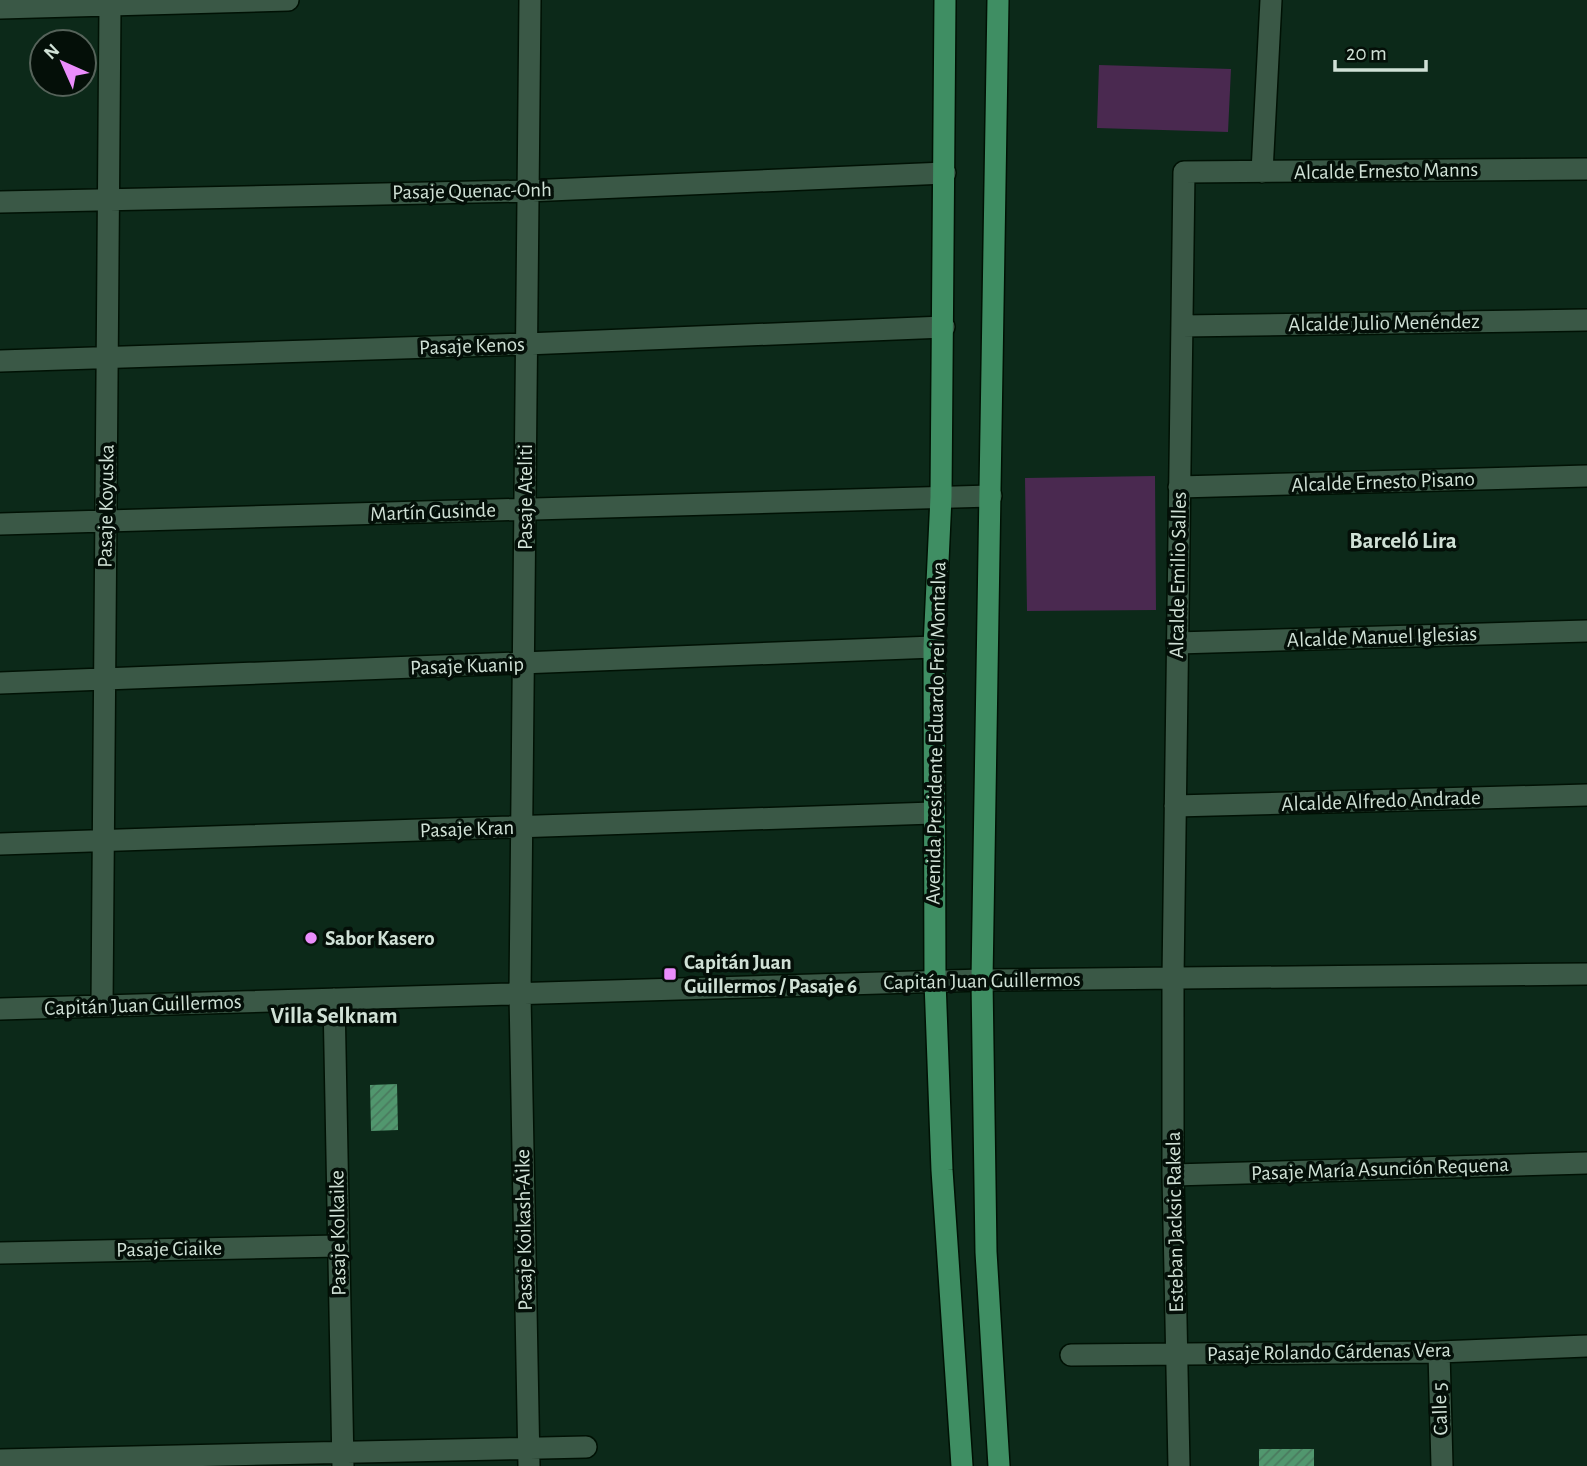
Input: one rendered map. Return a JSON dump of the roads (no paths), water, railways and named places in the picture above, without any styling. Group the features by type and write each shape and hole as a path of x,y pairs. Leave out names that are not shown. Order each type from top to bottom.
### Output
{"main road":[{"name":"Avenida Presidente Eduardo Frei Montalva","path":"945,0 944,327 941,497 934,647 933,813 935,981 942,1170 962,1466"},
{"path":"998,0 982,980 986,1252 999,1466"}],"street":[{"path":"1,5 110,6 288,0"},
{"name":"Pasaje Ateliti","path":"520,993 530,0"},
{"path":"1262,172 1271,0"},
{"name":"Pasaje Koyuska","path":"102,1006 110,6"},
{"name":"Alcalde Ernesto Manns","path":"1184,172 1587,169"},
{"name":"Alcalde Emilio Salles","path":"1172,978 1184,172"},
{"name":"Pasaje Quenac-Onh","path":"0,202 527,191 944,173"},
{"name":"Alcalde Julio Menéndez","path":"1182,326 1587,320"},
{"name":"Pasaje Kenos","path":"0,361 944,327"},
{"name":"Alcalde Ernesto Pisano","path":"1180,487 1587,476"},
{"name":"Martín Gusinde","path":"0,524 991,496"},
{"name":"Alcalde Manuel Iglesias","path":"1177,643 1587,631"},
{"name":"Pasaje Kuanip","path":"0,684 934,647"},
{"name":"Alcalde Alfredo Andrade","path":"1175,806 1587,795"},
{"name":"Pasaje Kran","path":"0,844 933,813"},
{"name":"Capitán Juan Guillermos","path":"0,1009 935,981 1587,974"},
{"name":"Esteban Jacksic Rakela","path":"1172,978 1179,1466"},
{"name":"Pasaje Koikash-Aike","path":"520,993 529,1457"},
{"name":"Pasaje Kolkaike","path":"334,999 343,1459"},
{"name":"Pasaje María Asunción Requena","path":"1173,1175 1587,1163"},
{"name":"Pasaje Ciaike","path":"0,1253 338,1245"},
{"name":"Pasaje Rolando Cárdenas Vera","path":"1071,1355 1439,1352 1587,1346"},
{"name":"Calle 5","path":"1439,1352 1442,1466"},
{"path":"0,1460 529,1457 586,1447"}],"place":[{"name":"Sabor Kasero","path":"311,938"},
{"name":"Capitán Juan Guillermos / Pasaje 6","path":"670,974"}],"district":[{"name":"Barceló Lira","path":"1403,541"},
{"name":"Villa Selknam","path":"334,1016"}]}
